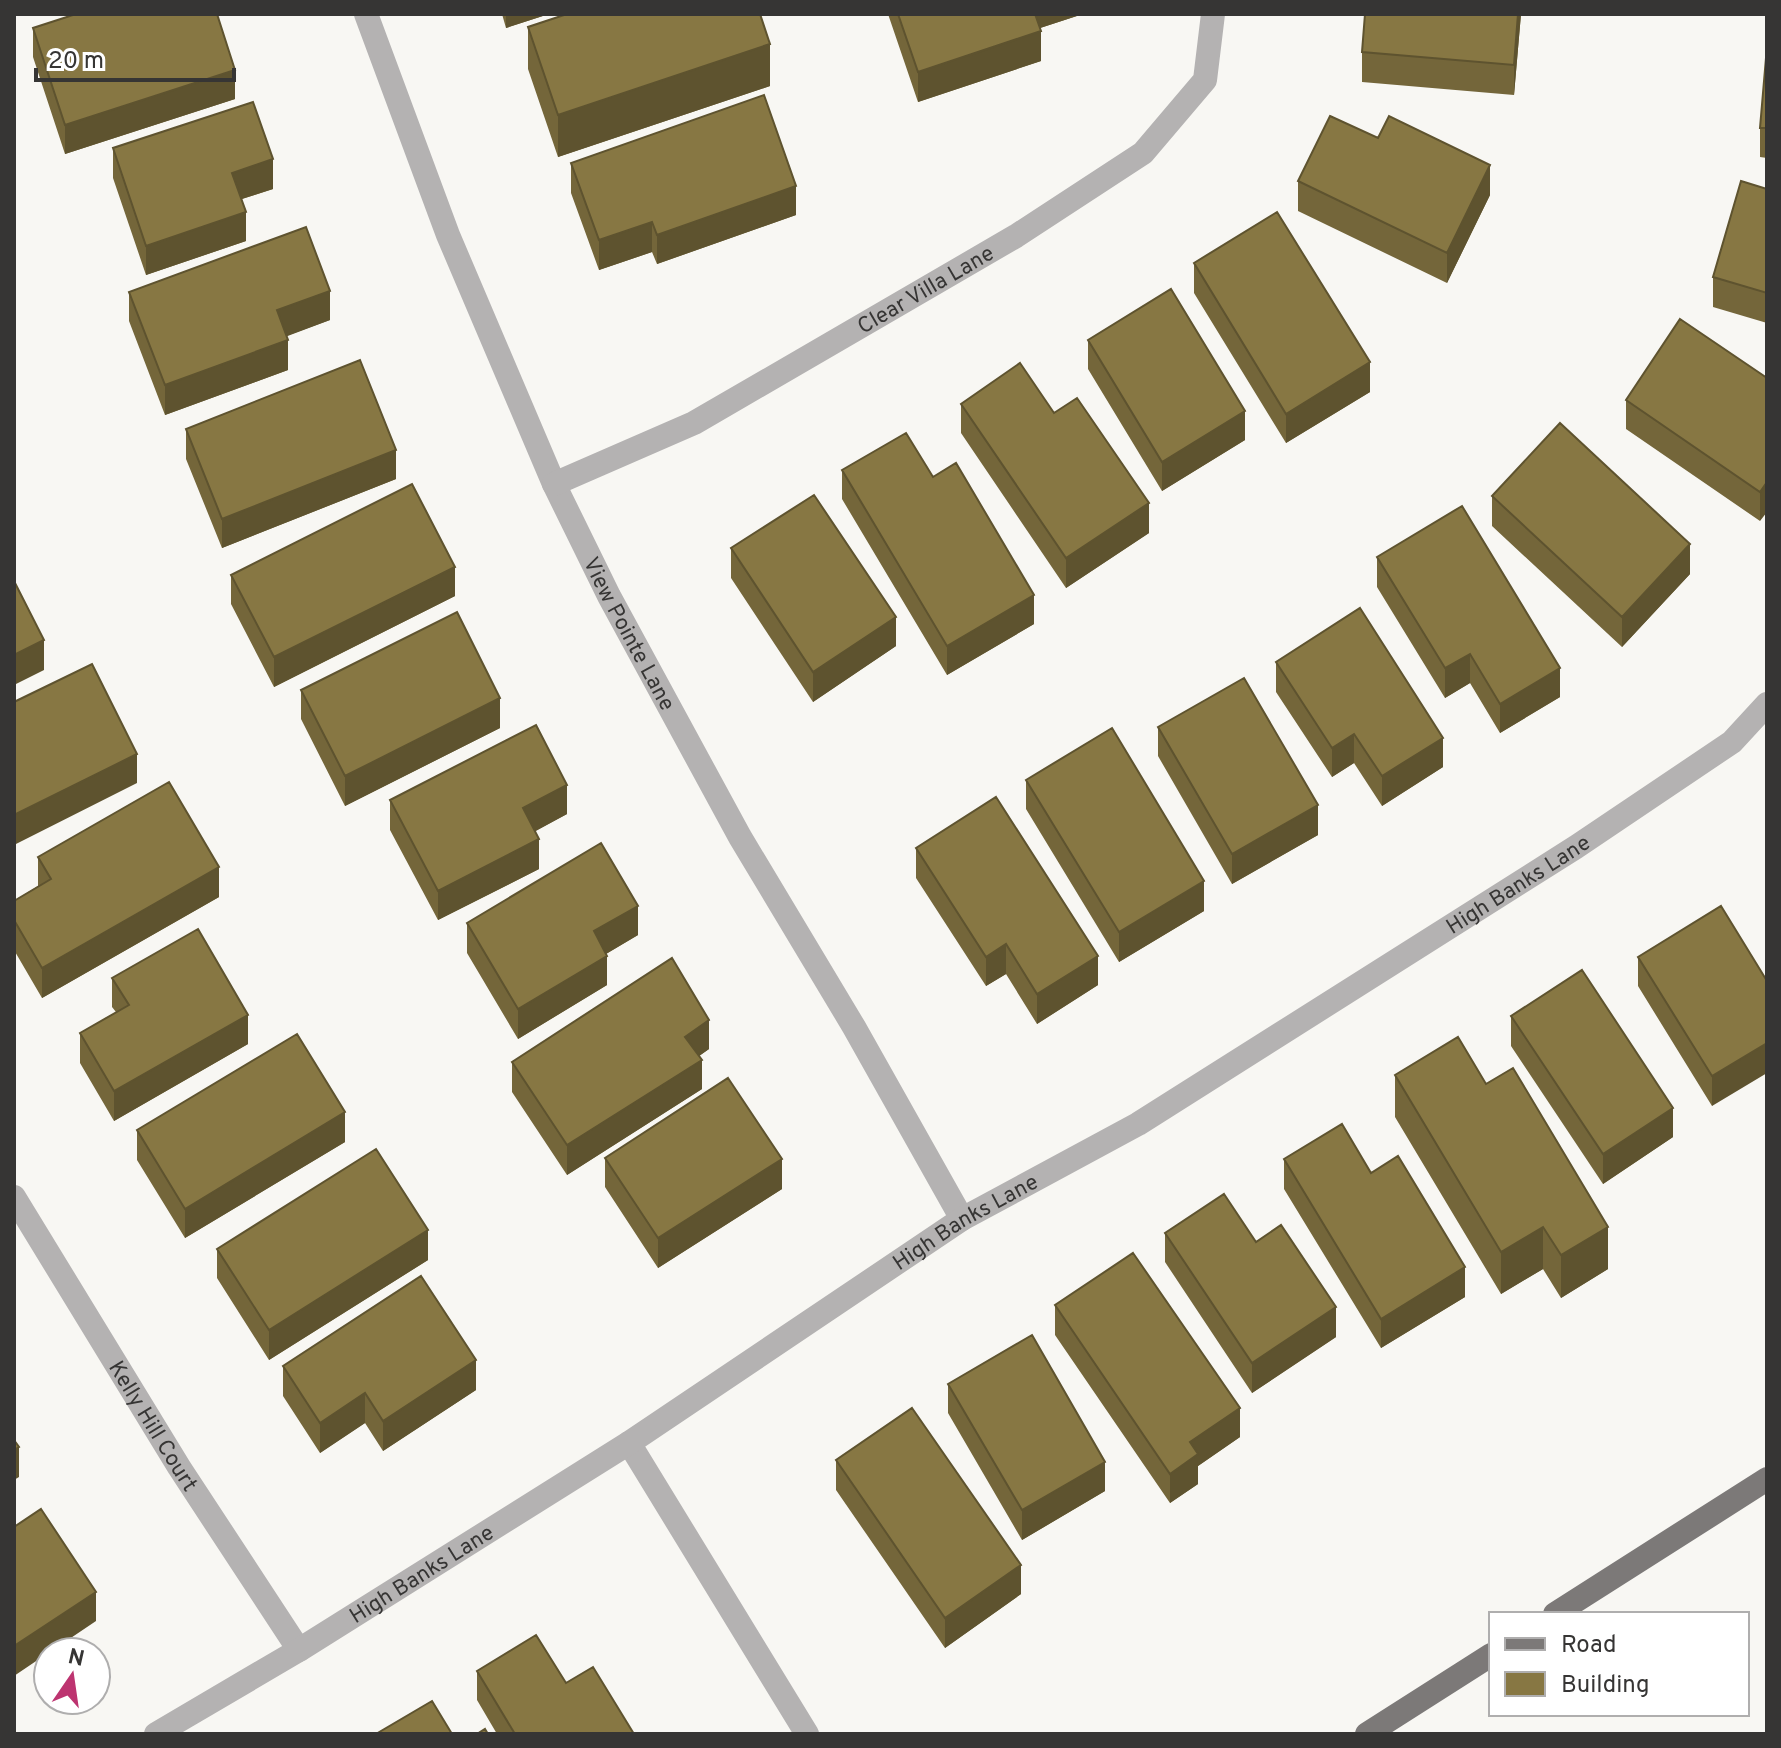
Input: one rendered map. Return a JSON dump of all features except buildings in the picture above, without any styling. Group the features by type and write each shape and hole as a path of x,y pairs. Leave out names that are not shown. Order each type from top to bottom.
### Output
{"main road":[{"path":"1558,1612 1767,1479"},
{"path":"1367,1734 1489,1656"}],"street":[{"name":"View Pointe Lane","path":"366,14 448,235 554,484 609,596 740,837 854,1027 962,1219"},
{"name":"Clear Villa Lane","path":"554,484 694,423 1016,236 1143,153 1205,80 1213,14"},
{"name":"High Banks Lane","path":"156,1734 299,1650 629,1443 962,1219 1138,1124 1563,856 1732,742 1767,704"},
{"name":"Kelly Hill Court","path":"14,1197 179,1467 299,1650"},
{"path":"629,1443 807,1734"}]}
